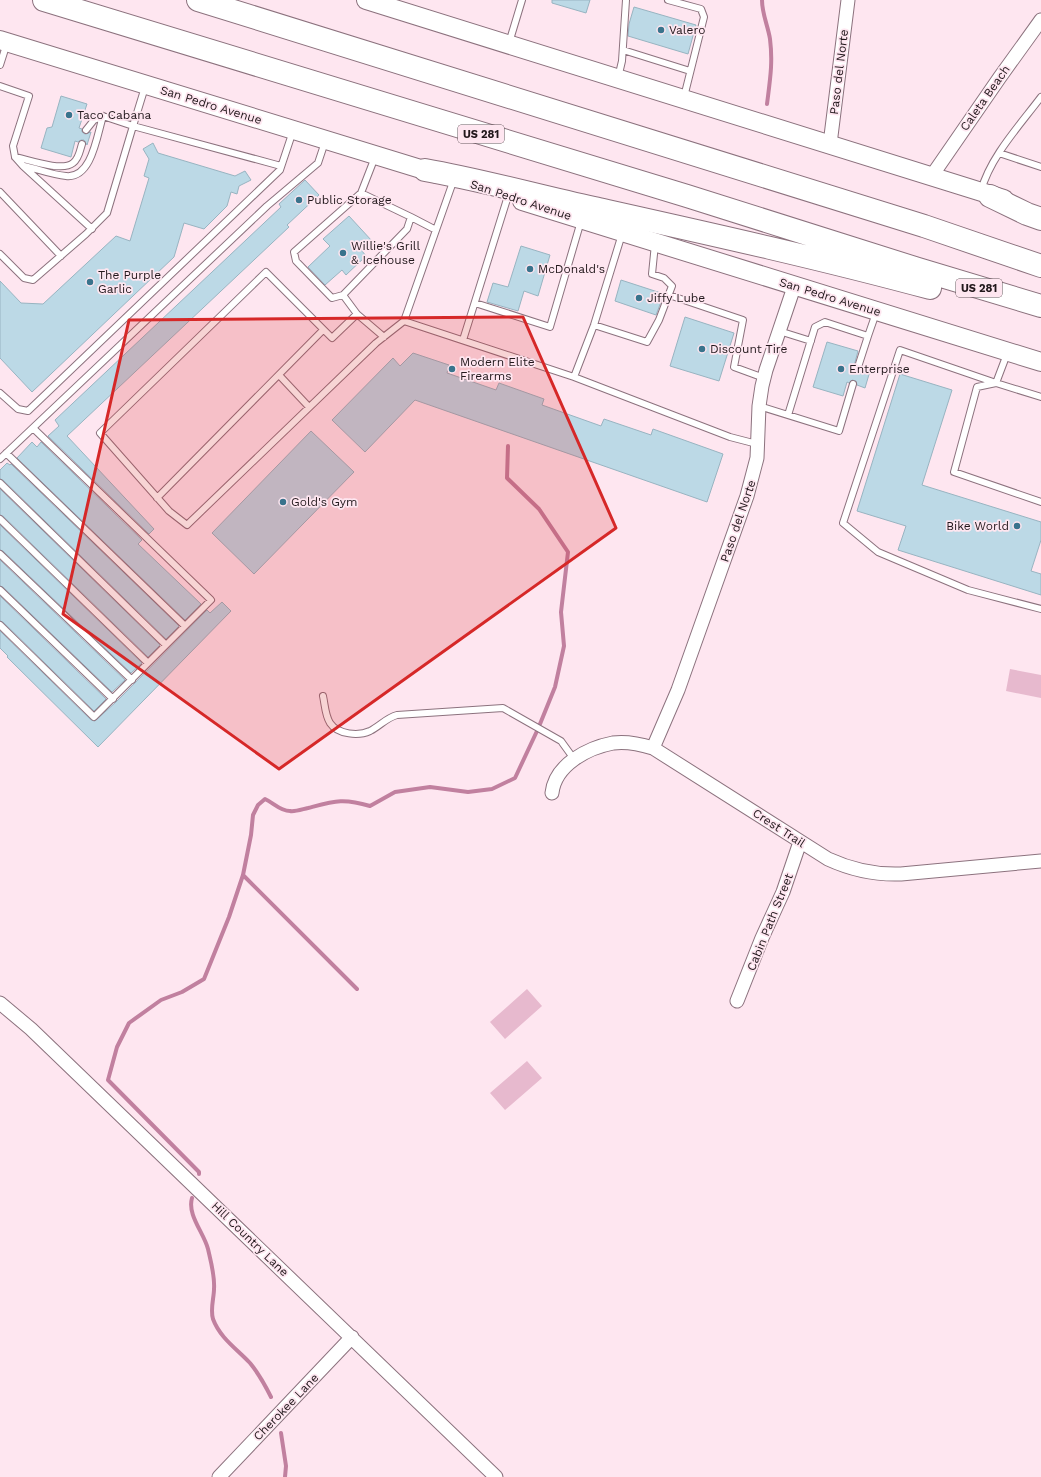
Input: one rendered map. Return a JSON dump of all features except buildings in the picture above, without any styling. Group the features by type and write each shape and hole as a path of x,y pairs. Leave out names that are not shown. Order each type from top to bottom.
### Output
{"highway":[{"name":"US 281","path":"44,0 671,192 903,265 1041,306"},
{"path":"198,0 924,226 1041,266"},
{"path":"425,170 899,280 1041,319"},
{"path":"985,194 1041,219"}],"main road":[{"path":"366,0 830,144 985,194 1041,210"},
{"name":"San Pedro Avenue","path":"4,41 293,131 425,170"},
{"name":"San Pedro Avenue","path":"456,177 582,220 1041,362"}],"street":[{"name":"Paso del Norte","path":"830,144 848,0"},
{"name":"Caleta Beach","path":"931,177 1000,76 1041,20"},
{"name":"Paso del Norte","path":"653,748 678,690 747,496 757,458 759,406 764,378 794,286"},
{"name":"Crest Trail","path":"552,793 553,785 557,776 574,759 600,746 627,742 653,748 828,859 856,870 886,874 901,874 1041,861"},
{"name":"Cabin Path Street","path":"737,1001 762,938 783,892 800,842"},
{"name":"Hill Country Lane","path":"0,1003 43,1040 496,1477"},
{"name":"Cherokee Lane","path":"219,1477 352,1337"}],"lane":[{"path":"509,44 522,0"},
{"path":"618,78 622,61 626,0"},
{"path":"668,0 701,9 704,17 683,99"},
{"path":"0,65 4,41"},
{"path":"623,50 690,71"},
{"path":"0,254 24,278 33,280 92,229 107,213 145,85"},
{"path":"0,86 28,96 13,146 15,157 22,166 92,229"},
{"path":"985,194 984,179 999,153 1041,97"},
{"path":"22,166 67,177 77,175 84,170 89,162 102,116"},
{"path":"86,130 94,120 102,116 133,126 281,166"},
{"path":"0,393 18,409 28,411 280,170 293,131"},
{"path":"0,459 267,206 318,163 326,141"},
{"path":"15,157 64,167 77,160 82,144"},
{"path":"999,153 1041,167"},
{"path":"376,156 361,193 294,252 296,261 332,298 343,295 407,229 411,217"},
{"path":"358,314 332,338 266,272 100,433 169,511 187,525 384,337 404,321 456,177"},
{"path":"0,192 61,256"},
{"path":"361,193 436,230"},
{"path":"463,340 508,196"},
{"path":"475,303 550,328 582,220"},
{"path":"574,377 594,325 622,232"},
{"path":"594,325 647,342 660,320 672,286 664,278 652,274 655,243"},
{"path":"343,295 358,314 384,337"},
{"path":"669,295 743,320 734,367 764,378"},
{"path":"858,367 876,311"},
{"path":"404,321 574,377 730,437 757,444"},
{"path":"788,415 815,327 825,322 868,336"},
{"path":"157,498 323,330"},
{"path":"779,331 810,341"},
{"path":"1041,398 900,350 843,523 878,552 968,590 1041,609"},
{"path":"996,382 1008,352"},
{"path":"279,374 310,407"},
{"path":"996,382 977,387 954,472 1041,502"},
{"path":"759,406 839,431 853,384"},
{"path":"0,625 94,717 211,600 32,428"},
{"path":"6,453 185,626"},
{"path":"0,482 166,645"},
{"path":"0,519 148,663"},
{"path":"0,554 132,680"},
{"path":"0,590 113,699"},
{"path":"323,696 326,715 331,724 337,730 345,733 361,733 369,731 385,720 397,715 498,707 508,710 561,741 574,759"}],"highlighted area":[{"path":"523,317 616,528 279,769 63,614 129,320"}],"shaded area":[{"path":"1010,669 1041,675 1041,698 1006,691"},
{"path":"527,989 542,1006 505,1039 490,1022"},
{"path":"527,1061 542,1078 505,1110 490,1093"}],"waterway":[{"path":"762,0 771,48 771,72 767,104"},
{"path":"508,446 507,478 539,509 568,552 561,612 564,646 555,687 540,724"},
{"path":"199,1174 199,1172 108,1080 117,1047 129,1023 161,1000 182,992 204,979 229,917 243,875 251,835 253,815 258,805 265,799 286,811 299,810 339,801 353,802 370,806 395,792 430,787 468,792 492,789 515,778 537,731"},
{"path":"243,875 357,989"},
{"path":"192,1198 192,1211 206,1243 212,1269 214,1284 212,1307 213,1319 224,1338 253,1367 271,1397"},
{"path":"281,1433 286,1466 285,1477"}],"place":[{"name":"Valero","path":"661,30"},
{"name":"Taco Cabana","path":"69,115"},
{"name":"Public Storage","path":"299,200"},
{"name":"Willie's Grill & Icehouse","path":"343,253"},
{"name":"McDonald's","path":"530,269"},
{"name":"The Purple Garlic","path":"90,282"},
{"name":"Jiffy Lube","path":"639,298"},
{"name":"Discount Tire","path":"702,349"},
{"name":"Modern Elite Firearms","path":"452,369"},
{"name":"Enterprise","path":"841,369"},
{"name":"Gold's Gym","path":"283,502"},
{"name":"Bike World","path":"1017,526"}]}
